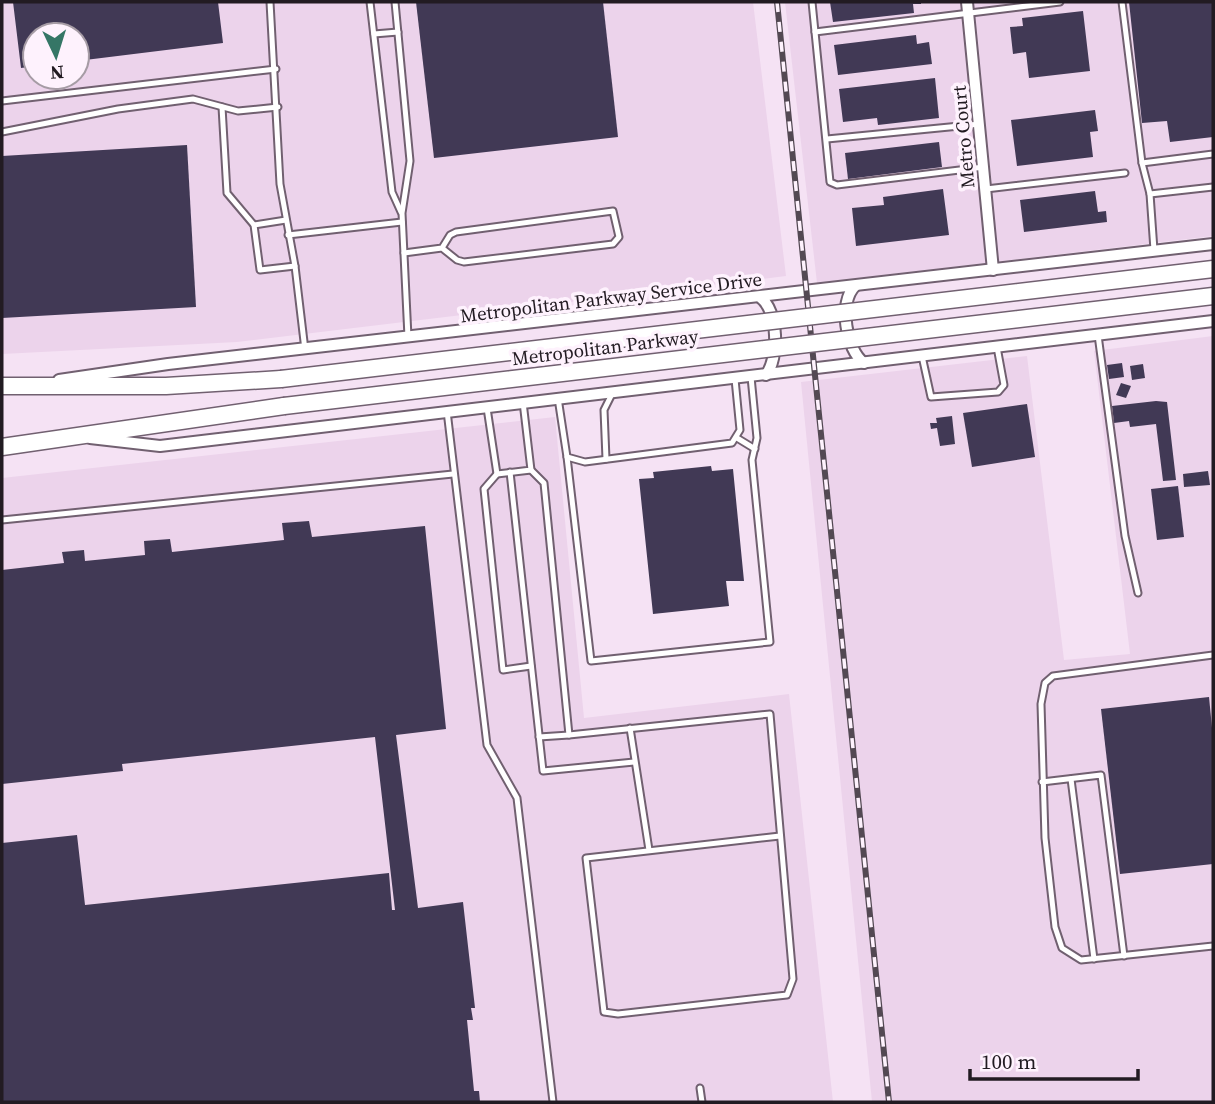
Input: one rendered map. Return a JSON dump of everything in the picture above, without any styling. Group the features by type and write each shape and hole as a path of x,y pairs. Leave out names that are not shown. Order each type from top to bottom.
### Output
{"main road":[{"name":"Metropolitan Parkway","path":"8,386 154,387 281,379 1213,269"},
{"name":"Metropolitan Parkway","path":"2,447 284,406 1213,296"}],"street":[{"name":"Metro Court","path":"968,7 993,270"},
{"name":"Metropolitan Parkway Service Drive","path":"8,386 168,364 1213,244"},
{"path":"855,286 849,292 845,303 850,347 855,357 864,363"},
{"path":"760,297 766,302 770,312 775,356 766,375"},
{"path":"75,436 160,446 1213,321"}],"lane":[{"path":"270,2 276,69 280,184 295,266 305,350"},
{"path":"370,2 392,192 401,213"},
{"path":"395,2 410,161 401,213 408,337"},
{"path":"812,2 830,182 836,185 985,167"},
{"path":"815,32 968,7 1060,2"},
{"path":"1122,2 1142,163 1150,194 1154,250"},
{"path":"374,34 398,32"},
{"path":"2,101 276,69"},
{"path":"2,132 118,109 193,99 238,111 278,107"},
{"path":"222,107 227,193 254,225 260,270 295,266"},
{"path":"827,139 980,124"},
{"path":"1142,163 1213,153"},
{"path":"985,189 1125,173"},
{"path":"1150,194 1213,187"},
{"path":"404,253 442,248 464,262 613,244 619,237 613,211 456,232 450,234 442,248"},
{"path":"254,225 286,220"},
{"path":"288,235 402,222"},
{"path":"1098,335 1125,536 1138,593"},
{"path":"922,356 931,397 998,392 1004,385 997,347"},
{"path":"558,398 591,661 770,642 752,460 757,438 751,377"},
{"path":"567,457 586,462 725,445 737,438 740,429 735,379"},
{"path":"606,459 604,410 613,392"},
{"path":"523,402 531,470 544,483 569,735"},
{"path":"487,406 497,474"},
{"path":"447,411 486,745 517,798 553,1102"},
{"path":"737,438 755,449"},
{"path":"531,470 497,474 484,489 503,670 531,666"},
{"path":"510,472 543,771 634,762"},
{"path":"2,520 453,474"},
{"path":"1213,656 1049,678 1042,691 1041,704 1045,838 1057,938 1070,953 1081,960 1213,946"},
{"path":"539,737 770,714 793,979 787,995 618,1014 604,1012 586,858 780,836"},
{"path":"630,728 649,850"},
{"path":"1042,782 1101,775 1124,956"},
{"path":"1071,779 1094,959"},
{"path":"700,1088 702,1102"}],"shaded area":[{"path":"2,2 753,2 786,276 237,342 2,354"},
{"path":"785,2 1213,2 1213,236 817,283"},
{"path":"1213,336 1213,1102 872,1102 801,382 1027,356 1064,660 1130,654 1094,351"},
{"path":"555,417 584,718 789,694 833,1102 2,1102 2,478"}],"building":[{"path":"13,2 218,2 223,43 91,59 91,21 21,21 21,68"},
{"path":"416,2 603,2 618,137 434,158"},
{"path":"830,2 921,4 913,4 914,13 833,22"},
{"path":"1129,2 1213,2 1213,137 1170,142 1167,121 1142,123"},
{"path":"1083,11 1090,71 1029,78 1026,52 1013,54 1010,27 1023,26 1022,18"},
{"path":"916,35 917,44 929,42 932,64 838,75 834,45"},
{"path":"935,78 939,118 878,125 877,118 843,122 839,89"},
{"path":"1095,110 1098,131 1090,132 1093,157 1017,166 1011,120"},
{"path":"939,142 942,167 848,179 845,153"},
{"path":"187,145 196,307 2,318 2,156"},
{"path":"943,189 949,235 856,246 852,208 884,205 883,197"},
{"path":"1095,191 1098,212 1106,211 1107,222 1024,232 1020,200"},
{"path":"1122,363 1124,377 1109,379 1107,365"},
{"path":"1143,364 1145,378 1132,380 1130,366"},
{"path":"1121,383 1131,386 1126,398 1116,395"},
{"path":"1167,402 1176,480 1163,481 1156,424 1130,427 1129,421 1114,423 1112,406"},
{"path":"1027,404 1035,457 972,467 963,413"},
{"path":"952,416 955,444 940,446 937,428 931,429 930,423 937,423 936,418"},
{"path":"711,466 712,471 733,469 744,581 726,581 729,606 653,614 639,479 654,478 653,472"},
{"path":"1208,471 1210,485 1184,487 1183,474"},
{"path":"1178,486 1184,537 1157,540 1151,489"},
{"path":"309,521 312,537 425,526 446,729 396,735 418,908 463,902 475,1008 471,1008 473,1020 467,1020 474,1091 479,1091 480,1102 2,1102 2,843 77,835 85,905 389,873 392,910 395,910 375,737 122,764 123,771 2,784 2,570 64,563 62,552 84,550 85,561 145,555 144,541 170,539 172,552 284,540 282,523"},
{"path":"1209,697 1213,738 1213,864 1120,874 1101,709"}],"railway":[{"path":"777,2 889,1102"}]}
